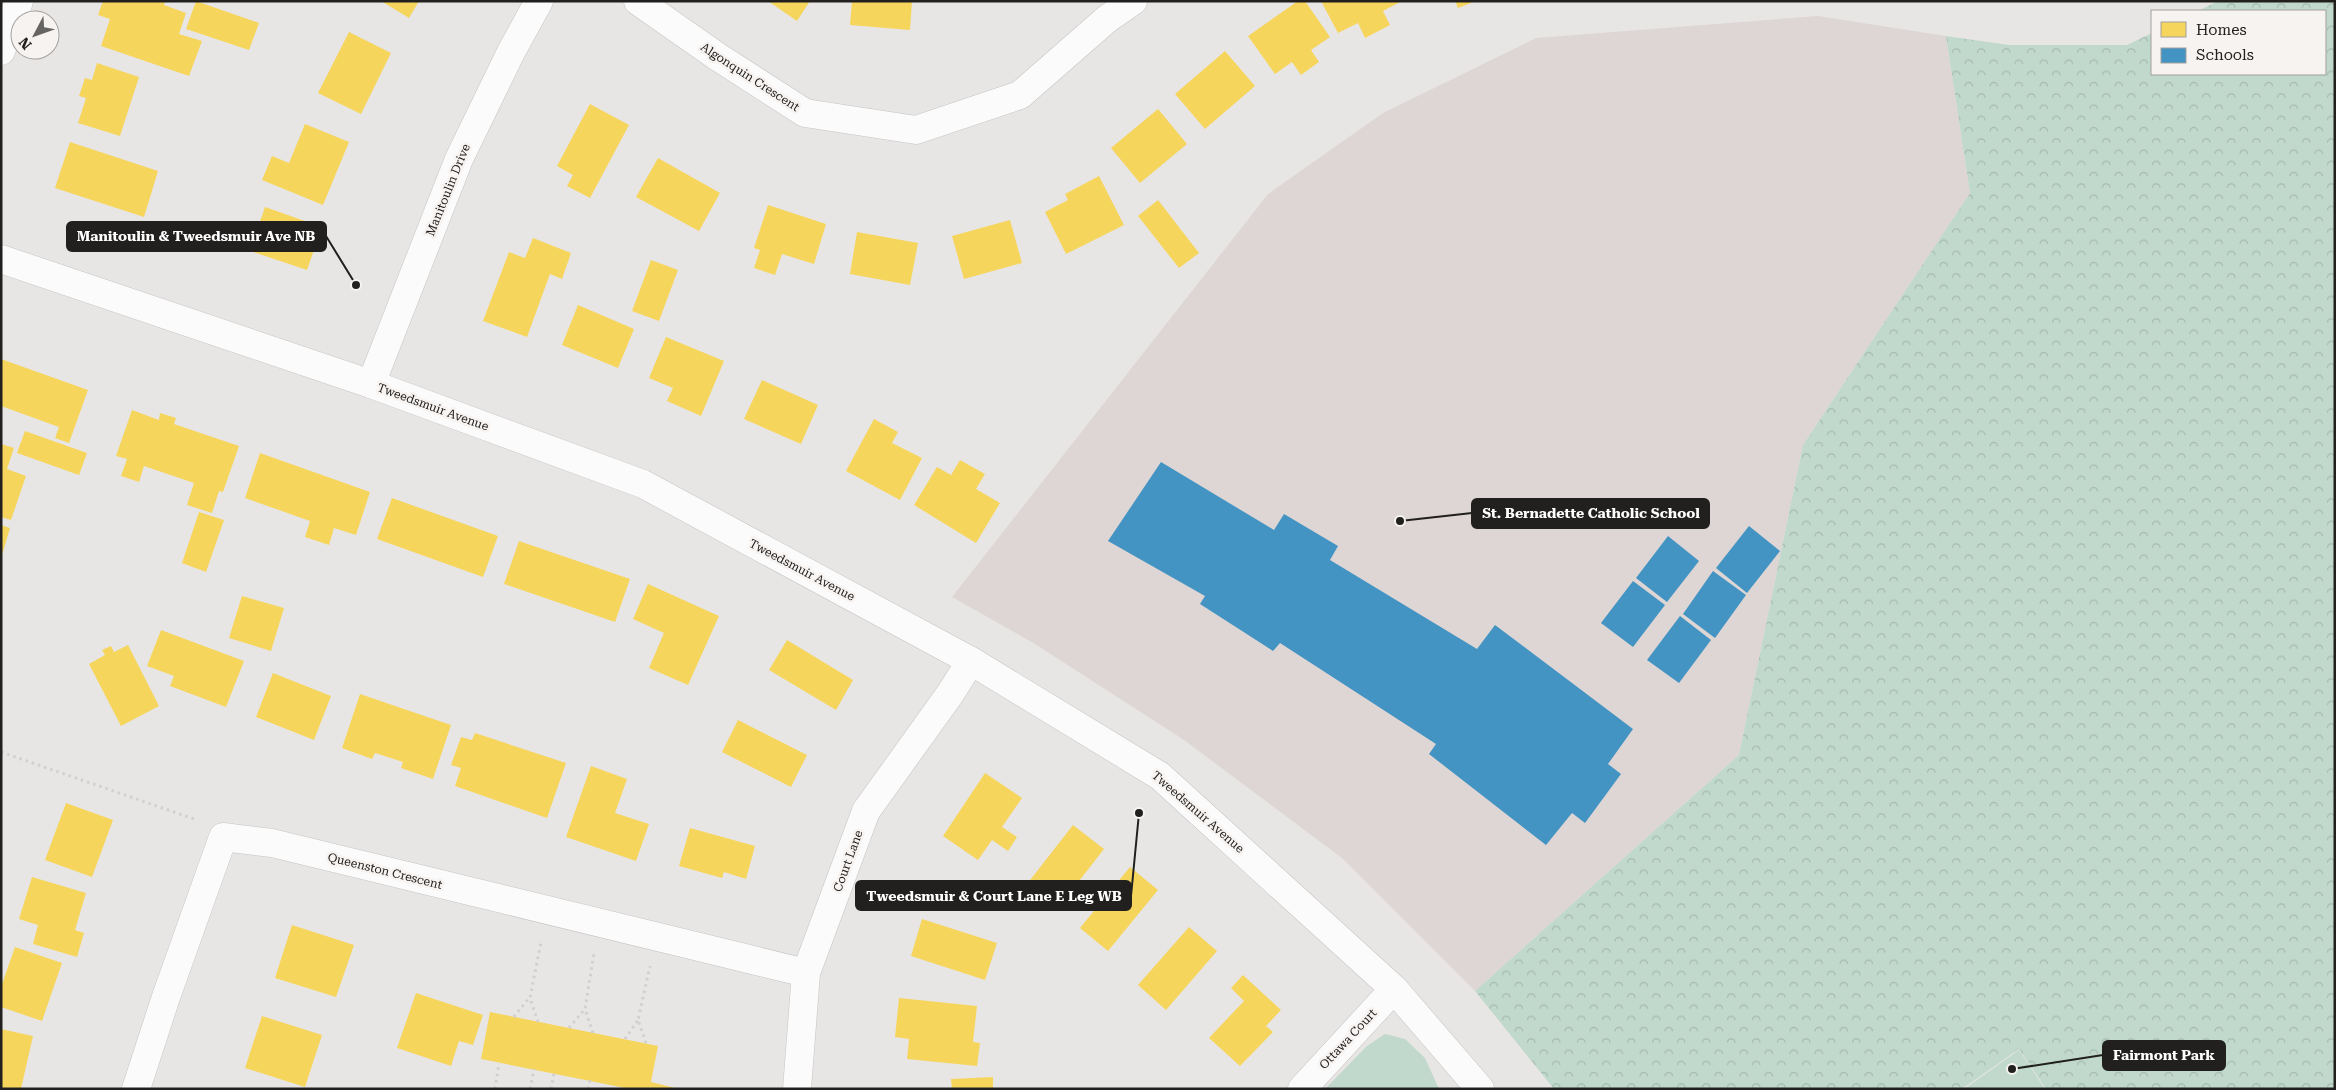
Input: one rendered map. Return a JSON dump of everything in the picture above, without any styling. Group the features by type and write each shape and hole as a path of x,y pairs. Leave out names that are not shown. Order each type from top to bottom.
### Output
{"street":[{"path":"1,51 19,1"},
{"name":"Manitoulin Drive","path":"371,384 458,159 510,54 539,1"},
{"name":"Algonquin Crescent","path":"638,1 718,57 805,113 916,130 1020,95 1107,20 1133,1"},
{"name":"Tweedsmuir Avenue","path":"1,260 371,384 643,484 971,661 1160,776 1394,989 1480,1089"},
{"name":"Court Lane","path":"797,1089 806,973 866,811 950,694 971,661"},
{"path":"136,1089 166,996 223,837"},
{"name":"Queenston Crescent","path":"223,837 272,843 806,973"},
{"name":"Ottawa Court","path":"1302,1089 1394,989"}],"path":[{"path":"1,752 195,818 223,837"},
{"path":"514,1017 530,998 547,910"},
{"path":"593,1033 585,1009 600,923"},
{"path":"625,1039 638,1020 657,937"},
{"path":"530,998 538,1022"},
{"path":"569,1028 585,1009"},
{"path":"638,1020 646,1044"},
{"path":"495,1089 499,1062"},
{"path":"530,1089 534,1070"},
{"path":"551,1089 554,1073"},
{"path":"588,1089 590,1080"}],"shaded area":[{"path":"1818,16 1946,36 1970,193 1803,445 1739,755 1475,991 1342,858 1184,740 1035,644 952,597 1268,194 1383,113 1536,38"}],"green space":[{"path":"2218,1 2335,1 2335,1089 2046,1089 2019,1049 1962,1089 1554,1089 1475,991 1739,755 1803,445 1970,193 1946,36 2009,45 2127,45 2151,33 2151,75 2326,75 2326,10 2200,10"},
{"path":"1385,1034 1405,1039 1425,1058 1439,1089 1325,1089 1367,1046"},
{"path":"2019,1050 2045,1089 1964,1089"}],"building: Homes":[{"path":"103,1 165,1 164,5 186,13 179,34 202,41 189,76 101,46 110,19 98,15"},
{"path":"196,1 259,23 249,50 186,29"},
{"path":"381,1 419,1 409,18"},
{"path":"768,1 810,1 797,21"},
{"path":"852,1 912,1 910,30 850,25"},
{"path":"1298,1 1305,1 1330,37 1311,50 1319,62 1301,75 1292,62 1275,74 1248,36"},
{"path":"1321,1 1402,1 1383,11 1390,25 1365,38 1358,23 1338,33"},
{"path":"1455,1 1476,1 1458,8"},
{"path":"349,32 391,53 361,114 318,93"},
{"path":"1225,51 1255,86 1205,129 1175,94"},
{"path":"97,63 139,77 120,136 78,123 86,98 79,96 85,78 92,80"},
{"path":"590,104 629,125 590,198 567,186 573,175 557,166"},
{"path":"1158,109 1187,144 1140,183 1111,148"},
{"path":"305,124 349,142 323,205 262,180 272,156 289,163"},
{"path":"70,142 158,171 144,217 55,188"},
{"path":"658,158 720,193 699,231 636,197"},
{"path":"1099,176 1124,225 1066,254 1045,212 1068,200 1065,194"},
{"path":"1158,200 1199,253 1179,268 1138,216"},
{"path":"768,205 826,224 814,264 782,254 775,275 754,268 760,250 754,248"},
{"path":"265,207 322,227 307,270 250,251"},
{"path":"1010,220 1022,263 964,279 952,236"},
{"path":"857,232 918,243 910,285 850,274"},
{"path":"533,238 571,253 562,279 550,274 527,337 483,321 509,252 525,258"},
{"path":"651,260 678,270 659,321 632,311"},
{"path":"578,305 634,329 618,368 562,345"},
{"path":"666,337 724,361 701,416 667,401 673,388 649,378"},
{"path":"1,359 88,390 69,443 55,438 59,427 1,406"},
{"path":"762,380 818,405 801,444 744,419"},
{"path":"132,410 159,420 160,413 176,418 174,424 239,446 223,492 219,491 212,513 187,505 194,483 144,466 139,482 121,476 127,459 116,456"},
{"path":"874,419 898,432 892,443 922,458 900,500 846,471"},
{"path":"25,431 87,453 79,475 17,453"},
{"path":"1,444 14,448 7,469 26,476 11,520 1,517"},
{"path":"260,453 370,492 356,535 334,528 329,545 305,537 310,521 245,498"},
{"path":"960,460 985,474 976,489 1000,503 976,543 914,505 937,467 951,475"},
{"path":"392,498 498,536 483,577 377,539"},
{"path":"199,512 224,520 206,572 182,563"},
{"path":"1,525 10,528 2,555 1,555"},
{"path":"519,541 630,579 615,622 504,584"},
{"path":"648,584 719,616 688,685 649,668 664,633 633,619"},
{"path":"242,596 284,608 271,651 229,638"},
{"path":"161,630 244,661 226,707 170,686 174,676 147,666"},
{"path":"787,640 853,680 836,710 769,670"},
{"path":"128,645 159,706 121,726 89,664 105,655 102,650 111,646 114,652"},
{"path":"273,673 331,696 314,740 256,717"},
{"path":"360,694 451,725 433,779 401,768 403,762 375,753 372,759 342,748"},
{"path":"738,720 807,755 791,787 722,752"},
{"path":"475,733 566,763 547,818 455,786 461,768 451,765 461,737 472,740"},
{"path":"591,766 627,779 615,813 649,824 636,861 566,837"},
{"path":"985,773 1022,798 1002,827 1017,837 1008,851 992,840 978,860 943,836"},
{"path":"66,803 113,820 92,877 45,860"},
{"path":"1073,825 1104,849 1058,908 1027,884"},
{"path":"690,828 755,846 746,879 724,872 722,878 679,866"},
{"path":"1130,867 1158,890 1108,951 1080,928"},
{"path":"32,877 86,893 75,930 84,933 77,957 33,944 38,925 19,919"},
{"path":"922,919 997,943 985,980 911,956"},
{"path":"292,925 354,945 336,997 275,978"},
{"path":"1189,927 1217,951 1166,1010 1138,985"},
{"path":"15,947 62,963 42,1021 1,1007 1,987"},
{"path":"1243,975 1281,1010 1266,1026 1273,1032 1240,1066 1209,1038 1244,1001 1231,988"},
{"path":"416,993 483,1015 473,1045 459,1041 451,1066 397,1048"},
{"path":"899,998 977,1006 973,1042 980,1043 977,1066 907,1059 909,1039 895,1037"},
{"path":"490,1012 658,1046 651,1082 679,1089 630,1089 481,1059"},
{"path":"262,1016 322,1035 305,1087 245,1068"},
{"path":"1,1029 33,1036 21,1089 1,1089"},
{"path":"993,1077 993,1089 952,1089 951,1079"}],"building: Schools":[{"path":"1161,462 1274,530 1284,514 1338,546 1330,560 1477,649 1495,625 1633,729 1608,764 1621,774 1585,823 1572,813 1546,845 1429,754 1436,744 1280,643 1273,651 1200,604 1205,596 1108,541"},
{"path":"1749,526 1780,551 1747,593 1716,568"},
{"path":"1668,536 1699,561 1667,602 1636,578"},
{"path":"1713,571 1746,595 1715,638 1683,614"},
{"path":"1633,581 1665,605 1633,647 1601,623"},
{"path":"1680,616 1711,640 1679,683 1647,660"}],"place":[{"name":"Manitoulin & Tweedsmuir Ave NB","path":"356,285"},
{"name":"St. Bernadette Catholic School","path":"1400,521"},
{"name":"Tweedsmuir & Court Lane E Leg WB","path":"1139,813"},
{"name":"Fairmont Park","path":"2012,1069"}]}
